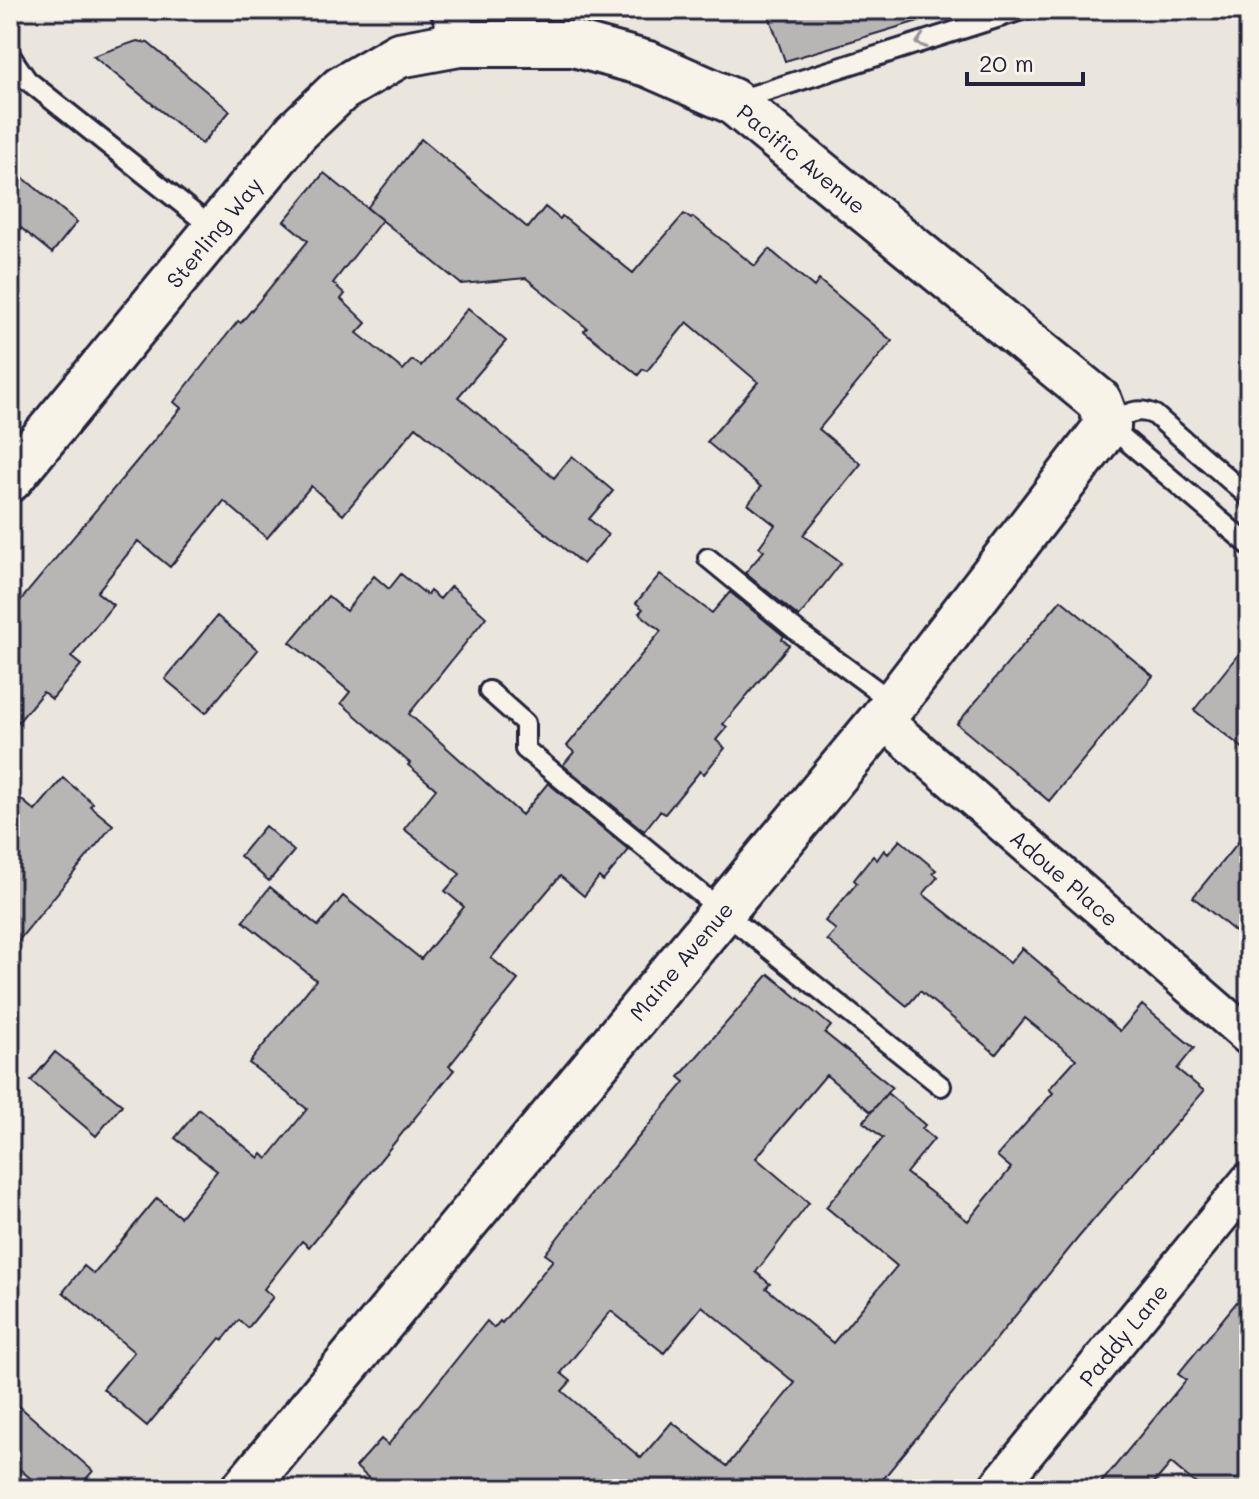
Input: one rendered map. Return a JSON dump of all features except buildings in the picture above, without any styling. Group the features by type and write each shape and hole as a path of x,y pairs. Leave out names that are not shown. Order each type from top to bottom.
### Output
{"street":[{"name":"Pacific Avenue","path":"454,27 574,44 648,64 732,101 1099,401 1108,425"},
{"name":"Sterling Way","path":"10,479 296,132 341,89 454,27"},
{"name":"Maine Avenue","path":"244,1489 888,711 1108,425"},
{"name":"Adoue Place","path":"888,711 1249,1037"},
{"name":"Paddy Lane","path":"996,1489 1249,1181"}],"lane":[{"path":"732,101 1022,10"},
{"path":"10,55 27,80 215,230"},
{"path":"1249,497 1155,415 1145,410 1131,411 1108,425 1249,545"},
{"path":"708,558 888,711"},
{"path":"489,691 525,723 525,749 941,1086"}]}
